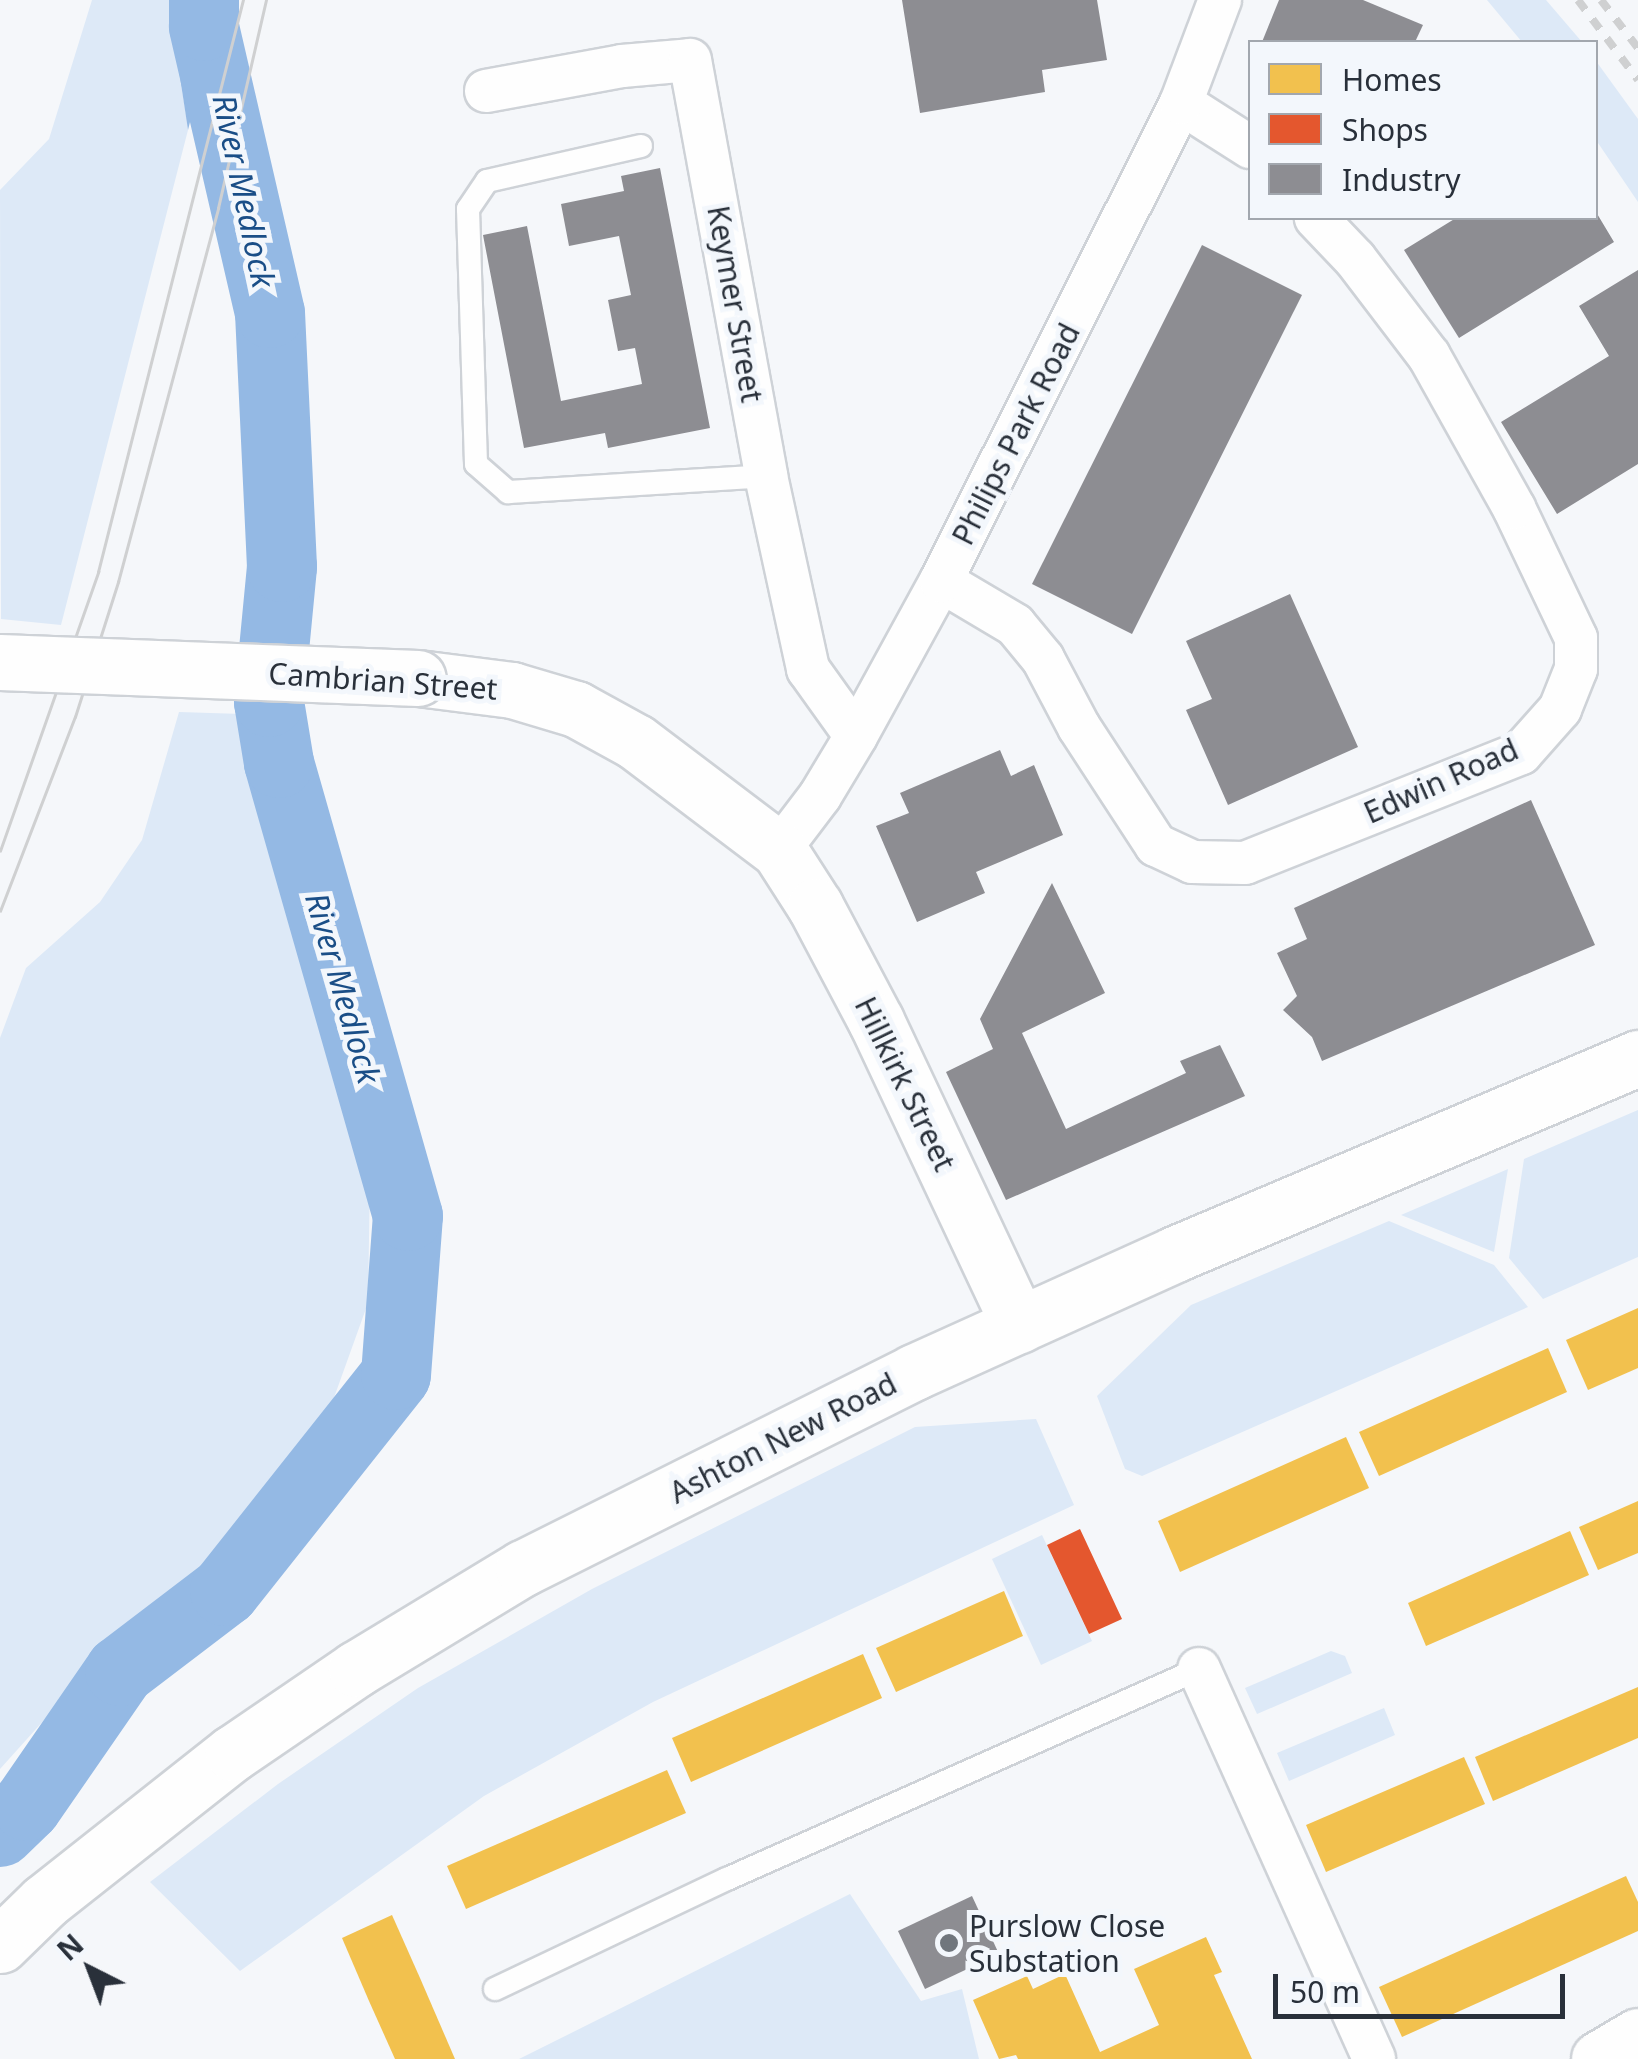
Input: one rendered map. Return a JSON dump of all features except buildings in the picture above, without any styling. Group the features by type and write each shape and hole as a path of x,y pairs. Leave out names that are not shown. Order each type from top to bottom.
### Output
{"main road":[{"name":"Cambrian Street","path":"0,662 418,678 512,690 576,709 636,742 779,850"},
{"name":"Hillkirk Street","path":"779,850 815,906 876,1021 1019,1325"},
{"name":"Ashton New Road","path":"0,1945 44,1902 205,1774 356,1669 523,1568 1019,1325 1638,1058"},
{"path":"1600,2059 1638,2036"}],"street":[{"name":"Philips Park Road","path":"779,850 820,796 942,581 1180,103 1220,0"},
{"name":"Keymer Street","path":"486,91 622,66 690,60 766,476 808,670 856,736"},
{"path":"1180,103 1248,147"},
{"name":"Edwin Road","path":"942,581 1015,625 1044,659 1079,727 1156,845 1192,862 1244,863 1521,753 1560,709 1576,669 1576,638 1514,508 1429,356 1354,259 1318,220"},
{"path":"1199,1669 1374,2059"}],"lane":[{"path":"642,146 487,181 468,210 476,464 508,492 766,476"},
{"path":"495,1989 727,1880 1199,1669"}],"shaded area":[{"path":"92,0 169,0 188,130 61,625 1,619 0,190 49,139"},
{"path":"1487,0 1546,0 1580,40 1520,40"},
{"path":"1598,64 1638,119 1638,202 1598,143"},
{"path":"179,712 242,714 259,809 370,1176 368,1303 331,1406 281,1475 187,1582 116,1640 0,1769 0,1038 26,968 100,902 142,840"},
{"path":"1638,1110 1638,1257 1543,1299 1509,1258 1524,1159"},
{"path":"1508,1169 1494,1252 1401,1215"},
{"path":"1389,1221 1494,1265 1528,1307 1142,1476 1125,1469 1097,1396 1191,1305"},
{"path":"1036,1419 1074,1505 653,1702 484,1796 240,1971 150,1882 278,1784 418,1688 592,1589 915,1427"},
{"path":"1042,1535 1092,1641 1041,1665 992,1559"},
{"path":"1331,1651 1345,1656 1352,1673 1257,1714 1245,1688"},
{"path":"1384,1708 1395,1735 1289,1781 1277,1753"},
{"path":"850,1894 921,2001 962,1989 979,2059 519,2059"}],"water":[{"path":"169,0 220,0 188,130 169,4"}],"waterway":[{"name":"River Medlock","path":"0,1832 27,1806 120,1671 225,1591 396,1375 408,1216 279,763 269,702 282,567 270,313 204,26 204,0"}],"tram line":[{"path":"0,851 98,572 243,0"},
{"path":"0,911 75,717 118,582 218,208 266,0"}],"railway":[{"path":"1578,0 1638,80"},
{"path":"1601,0 1638,48"}],"place":[{"name":"Purslow Close Substation","path":"949,1943"}]}
